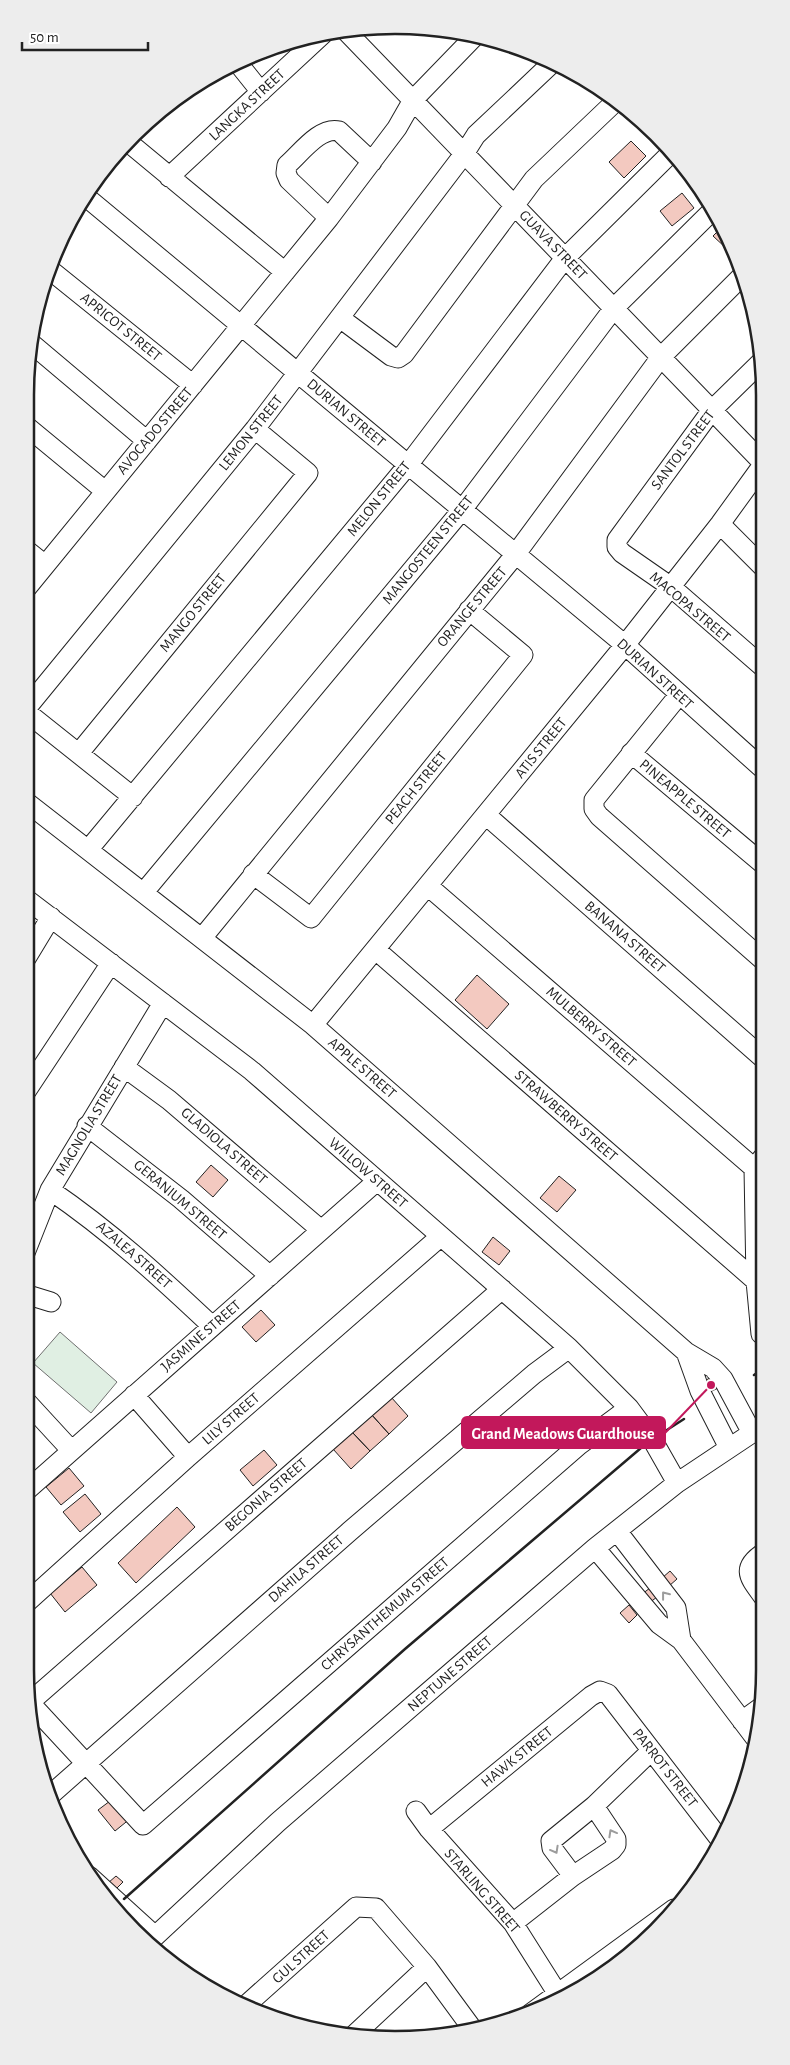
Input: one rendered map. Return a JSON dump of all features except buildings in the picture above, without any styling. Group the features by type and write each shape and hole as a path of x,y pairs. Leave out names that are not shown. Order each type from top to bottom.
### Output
{"street":[{"name":"GUAVA STREET","path":"351,37 756,458"},
{"name":"AVOCADO STREET","path":"34,579 104,491 329,218 398,128 413,100 469,42"},
{"name":"LANGKA STREET","path":"169,177 313,44"},
{"name":"LEMON STREET","path":"34,699 299,373 464,154 476,134 547,67"},
{"path":"242,68 261,92"},
{"path":"340,318 391,356 398,358 404,354 534,179 611,105"},
{"path":"329,218 289,180 286,173 287,165 324,132 332,130 339,131 372,162"},
{"path":"133,147 285,272"},
{"name":"MELON STREET","path":"88,850 408,465 565,258 667,157"},
{"name":"DURIAN STREET","path":"91,201 625,646 756,764"},
{"name":"MANGOSTEEN STREET","path":"144,892 462,510 614,308 708,215"},
{"name":"APRICOT STREET","path":"55,275 193,385"},
{"name":"ORANGE STREET","path":"202,938 468,610 515,555 661,357 737,280"},
{"path":"37,348 147,441"},
{"name":"SANTOL STREET","path":"618,547 617,540 620,534 712,410 755,368"},
{"name":"MANGO STREET","path":"79,753 308,474 255,429"},
{"path":"34,438 104,491"},
{"name":"ATIS STREET","path":"313,1025 625,646 720,524 756,473"},
{"path":"720,524 756,560"},
{"name":"MACOPA STREET","path":"618,547 622,553 671,587 756,661"},
{"path":"34,555 46,565"},
{"name":"PEACH STREET","path":"253,874 311,918 522,655 468,610"},
{"path":"679,695 594,800 594,809 598,816 756,954"},
{"path":"34,717 133,797"},
{"name":"PINEAPPLE STREET","path":"631,753 756,858"},
{"name":"APPLE STREET","path":"34,808 313,1025 686,1352 713,1368 723,1379 733,1398 756,1427"},
{"name":"BANANA STREET","path":"486,816 756,1052"},
{"name":"MULBERRY STREET","path":"428,886 756,1159"},
{"name":"WILLOW STREET","path":"34,905 252,1071 569,1348 629,1408 652,1439 677,1483"},
{"path":"34,945 51,918"},
{"name":"STRAWBERRY STREET","path":"376,950 756,1282"},
{"path":"34,1080 111,964"},
{"name":"MAGNOLIA STREET","path":"34,1230 50,1190 163,1003"},
{"name":"GLADIOLA STREET","path":"124,1067 202,1127 321,1230"},
{"name":"GERANIUM STREET","path":"88,1126 181,1199 270,1276"},
{"name":"JASMINE STREET","path":"34,1484 377,1181"},
{"name":"AZALEA STREET","path":"50,1190 114,1237 212,1326"},
{"name":"LILY STREET","path":"34,1596 188,1456 440,1237"},
{"name":"BEGONIA STREET","path":"35,1698 502,1290"},
{"path":"34,1297 51,1302"},
{"name":"DAHILA STREET","path":"55,1791 350,1530 534,1374 569,1348"},
{"name":"APPLE STREET","path":"686,1352 710,1410 729,1448"},
{"path":"134,1395 188,1456"},
{"path":"710,1410 733,1398"},
{"name":"CHRYSANTHEMUM STREET","path":"85,1763 143,1825 579,1445 629,1408"},
{"path":"34,1410 72,1450"},
{"name":"NEPTUNE STREET","path":"153,1938 278,1822 595,1548 677,1483 756,1430"},
{"path":"617,1531 676,1608 681,1640"},
{"path":"595,1548 659,1624 681,1640 750,1732"},
{"path":"756,1558 749,1566 749,1576 756,1586"},
{"name":"HAWK STREET","path":"429,1829 592,1696 600,1691 608,1694"},
{"name":"PARROT STREET","path":"608,1694 716,1835"},
{"path":"36,1710 85,1763"},
{"path":"742,1721 753,1713"},
{"path":"573,1876 552,1848 551,1841 594,1806 651,1751"},
{"path":"513,1924 573,1876 612,1850 616,1845 616,1839 594,1806"},
{"name":"STARLING STREET","path":"416,1811 429,1829 513,1924 558,1993"},
{"name":"GUL STREET","path":"251,2001 356,1907 376,1908 427,1968"},
{"path":"573,1985 642,1933"},
{"path":"361,2029 427,1968 468,2023"}],"green space":[{"path":"60,1332 117,1382 91,1413 34,1362"}],"wall":[{"path":"656,1437 684,1419"},
{"path":"124,1899 405,1649 648,1442"}],"place":[{"name":"Grand Meadows Guardhouse","path":"711,1385"}]}
